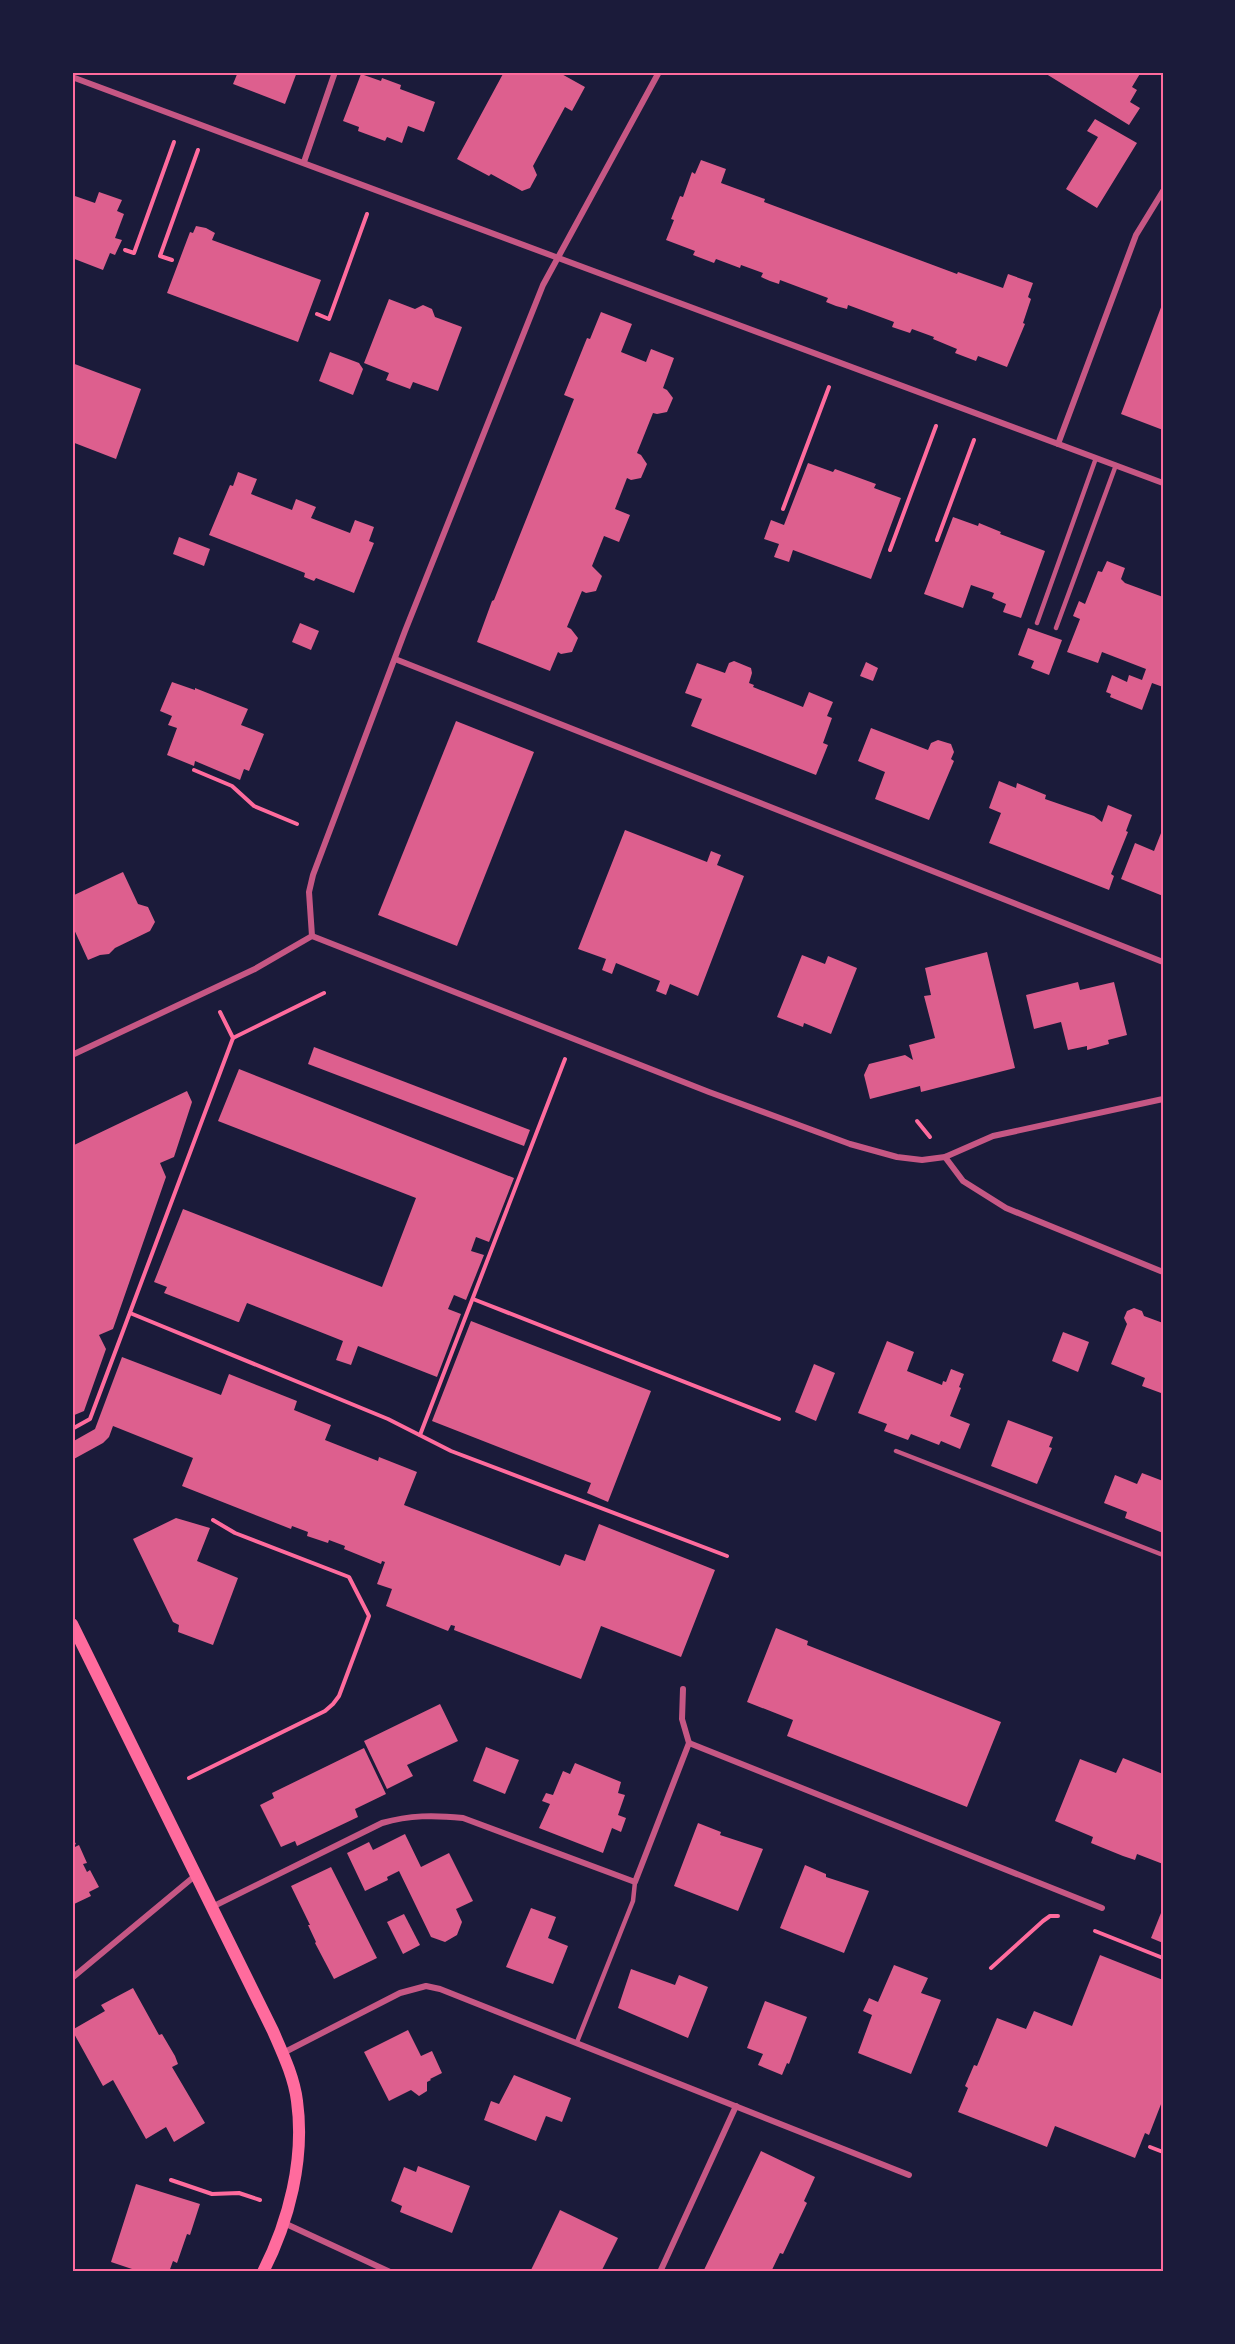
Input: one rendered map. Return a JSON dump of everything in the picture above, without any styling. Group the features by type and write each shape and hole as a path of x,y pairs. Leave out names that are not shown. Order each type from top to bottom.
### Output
{"main road":[{"path":"72,1623 283,2053 297,2101 298,2132 293,2185 284,2223 263,2272"}],"street":[{"path":"304,162 336,72"},
{"path":"312,936 309,892 313,875 395,659 543,285 659,72"},
{"path":"72,77 1163,483"},
{"path":"1058,444 1136,235 1163,191"},
{"path":"395,659 1163,962"},
{"path":"312,936 774,1116 850,1144 882,1153 922,1160 945,1158 993,1136 1163,1100"},
{"path":"72,1055 255,969 312,936"},
{"path":"945,1158 963,1181 1006,1208 1163,1272"},
{"path":"212,1907 382,1823 410,1816 435,1815 463,1818 635,1882 689,1743 682,1719 683,1689"},
{"path":"689,1743 1102,1908"},
{"path":"72,1978 196,1875"},
{"path":"283,2053 400,1993 426,1986 440,1989 577,2042 909,2175"},
{"path":"660,2272 736,2106"},
{"path":"284,2223 390,2272"}],"lane":[{"path":"1037,623 1096,458"},
{"path":"1056,628 1116,465"},
{"path":"896,1451 1163,1555"},
{"path":"577,2042 633,1901 635,1882"}],"path":[{"path":"125,249 134,253 174,142"},
{"path":"172,260 160,256 198,150"},
{"path":"317,314 329,319 368,214"},
{"path":"783,509 829,387"},
{"path":"890,550 936,426"},
{"path":"937,540 974,440"},
{"path":"194,770 232,786 254,806 297,824"},
{"path":"72,1429 90,1419 233,1038 324,993"},
{"path":"220,1012 233,1038"},
{"path":"420,1435 574,1038"},
{"path":"473,1299 779,1419"},
{"path":"130,1312 388,1419 451,1451 727,1556"},
{"path":"189,1778 325,1711 333,1704 339,1696 369,1616 349,1577 235,1533 213,1520"},
{"path":"991,1968 1050,1916 1058,1916 1068,1921"},
{"path":"1089,1929 1163,1958"},
{"path":"1150,2147 1163,2152"},
{"path":"171,2180 212,2194 239,2193 260,2200"}],"building":[{"path":"238,72 297,72 285,104 233,84"},
{"path":"504,72 558,72 585,87 572,111 565,107 533,166 537,175 530,188 522,191 457,159"},
{"path":"1043,72 1141,72 1132,87 1137,90 1130,102 1140,108 1129,125"},
{"path":"361,74 401,85 400,89 435,102 424,132 408,126 402,143 387,137 385,141 358,131 359,127 343,121"},
{"path":"1095,119 1137,143 1097,208 1066,189 1098,137 1087,131"},
{"path":"701,160 726,169 721,183 765,199 764,202 957,274 958,272 1003,288 1008,274 1033,283 1028,297 1031,299 1023,323 1025,324 1007,367 978,356 976,361 955,353 957,349 933,339 934,337 912,329 910,333 892,327 894,322 848,305 847,309 836,306 826,302 828,298 780,280 779,284 770,281 761,277 763,273 741,265 740,268 716,259 714,263 693,255 695,251 666,240 680,196 683,197 692,172 695,174"},
{"path":"99,192 122,200 117,211 124,214 115,238 122,240 115,255 110,253 103,270 72,258 72,195 95,203"},
{"path":"196,226 215,233 212,240 321,280 298,342 167,293 190,232 193,233"},
{"path":"389,299 415,309 423,305 432,309 435,317 462,327 438,391 413,382 410,389 386,380 389,373 364,363"},
{"path":"1163,302 1163,430 1121,414"},
{"path":"601,312 632,324 621,352 646,362 651,349 674,358 663,388 673,398 667,412 653,413 637,453 647,464 641,478 631,480 627,478 615,509 630,515 619,542 604,536 592,566 602,576 596,591 586,593 582,591 567,627 578,638 572,652 561,654 558,652 550,671 477,642 574,399 564,395 587,338 590,339"},
{"path":"330,352 359,363 363,369 353,395 319,381"},
{"path":"72,363 141,389 116,459 72,442"},
{"path":"808,463 833,472 835,469 876,484 874,488 901,498 871,579 793,550 789,562 774,557 779,544 764,539 771,520 784,525"},
{"path":"238,472 257,479 251,494 292,510 296,499 316,507 311,518 350,533 355,520 374,527 369,541 374,543 354,593 316,578 314,581 304,577 305,573 209,535 230,485 233,486"},
{"path":"953,517 978,526 979,523 1001,532 1000,534 1045,551 1021,618 1003,612 1006,604 992,598 994,593 971,585 963,608 924,594"},
{"path":"179,537 210,549 204,566 173,554"},
{"path":"1107,561 1125,568 1121,579 1125,583 1163,597 1163,687 1152,683 1142,710 1110,697 1111,694 1106,692 1112,675 1127,682 1129,675 1142,680 1146,669 1102,652 1098,663 1067,652 1080,619 1073,616 1079,601 1085,604 1098,571 1102,572"},
{"path":"300,623 319,631 311,650 292,642"},
{"path":"1028,628 1062,640 1049,675 1031,668 1034,661 1018,655"},
{"path":"734,661 751,668 749,683 754,685 753,687 803,707 809,692 833,702 827,716 832,718 823,743 828,745 816,775 691,726 702,699 685,693 697,663 725,673 729,663"},
{"path":"866,662 878,668 873,681 860,676"},
{"path":"172,682 195,690 195,688 248,709 241,725 264,734 249,771 244,769 240,780 195,761 194,766 167,755 177,728 168,725 172,716 160,711"},
{"path":"456,721 534,752 457,946 378,915"},
{"path":"871,728 928,750 931,743 938,740 951,744 954,752 951,759 954,761 929,820 875,799 885,772 858,761"},
{"path":"999,781 1016,788 1017,783 1046,795 1045,799 1094,816 1102,822 1108,805 1132,815 1126,831 1128,832 1111,874 1114,876 1109,890 989,843 1001,813 989,808"},
{"path":"1163,828 1163,896 1121,879 1135,843 1154,851"},
{"path":"625,830 707,862 711,851 721,855 717,865 744,876 698,996 670,984 666,995 656,991 660,981 616,963 612,974 602,970 606,959 578,949"},
{"path":"123,872 138,904 148,907 155,922 150,931 115,948 109,954 88,960 72,925 72,896"},
{"path":"987,952 1015,1068 921,1092 920,1086 870,1099 864,1075 869,1064 905,1055 913,1060 909,1045 935,1038 924,996 931,995 925,968"},
{"path":"802,955 825,964 828,956 857,968 831,1034 804,1023 803,1027 777,1017"},
{"path":"1078,982 1080,990 1114,982 1127,1035 1108,1040 1109,1044 1087,1050 1087,1046 1068,1050 1061,1022 1034,1029 1026,995"},
{"path":"314,1047 530,1130 524,1146 308,1064"},
{"path":"239,1069 514,1178 489,1242 476,1237 471,1251 484,1255 466,1300 454,1295 448,1309 461,1314 437,1377 358,1346 351,1365 336,1360 343,1341 247,1303 238,1322 164,1293 167,1287 154,1282 183,1209 382,1287 416,1198 218,1121"},
{"path":"187,1091 192,1102 174,1157 160,1163 166,1177 113,1329 99,1335 106,1349 84,1411 72,1416 72,1146"},
{"path":"1134,1308 1142,1311 1144,1316 1163,1323 1163,1389 1161,1393 1142,1386 1145,1378 1111,1364 1127,1324 1124,1318 1127,1311"},
{"path":"471,1321 651,1391 608,1502 587,1493 591,1483 432,1421"},
{"path":"1063,1332 1089,1342 1078,1372 1052,1361"},
{"path":"887,1341 914,1352 907,1371 942,1385 943,1381 946,1382 951,1369 964,1374 950,1416 970,1424 960,1449 941,1441 939,1445 911,1434 908,1440 884,1431 887,1424 858,1413"},
{"path":"122,1357 221,1395 229,1374 297,1401 294,1410 331,1425 325,1440 378,1461 379,1457 417,1472 404,1505 560,1566 565,1554 585,1561 599,1524 715,1570 681,1657 601,1626 581,1679 454,1630 455,1626 451,1625 448,1631 386,1606 392,1589 377,1584 385,1562 382,1561 381,1564 344,1549 345,1546 307,1536 308,1532 292,1526 291,1529 182,1486 193,1458 113,1426 109,1437 103,1443 72,1460 72,1442 95,1429"},
{"path":"814,1364 835,1373 816,1421 795,1412"},
{"path":"1008,1420 1053,1437 1049,1447 1052,1448 1037,1484 991,1466"},
{"path":"1142,1473 1163,1481 1163,1533 1125,1518 1127,1512 1104,1503 1115,1475 1137,1484"},
{"path":"176,1518 210,1528 197,1561 238,1578 213,1645 178,1632 179,1625 173,1622 133,1539"},
{"path":"776,1628 808,1641 807,1645 1001,1722 967,1807 787,1736 793,1720 747,1702"},
{"path":"440,1704 458,1741 407,1765 413,1776 387,1789 364,1741"},
{"path":"486,1747 519,1760 505,1794 473,1781"},
{"path":"364,1748 386,1794 355,1809 358,1817 297,1846 295,1841 281,1847 260,1805 274,1798 272,1793"},
{"path":"1123,1758 1163,1774 1163,1864 1137,1854 1135,1860 1123,1856 1091,1843 1093,1837 1055,1821 1080,1759 1116,1773"},
{"path":"575,1763 621,1782 618,1793 625,1795 618,1815 626,1818 621,1832 612,1828 603,1853 539,1828 550,1804 542,1801 546,1793 553,1795 563,1771 570,1774"},
{"path":"698,1823 721,1832 720,1835 763,1849 738,1911 674,1886"},
{"path":"405,1834 421,1867 449,1853 473,1901 456,1909 462,1922 457,1935 445,1942 431,1937 399,1871 387,1877 388,1880 365,1891 347,1853 369,1842 373,1850"},
{"path":"72,1837 76,1844 75,1847 79,1845 87,1863 83,1864 87,1872 90,1870 99,1887 89,1892 91,1896 72,1905"},
{"path":"805,1865 826,1874 826,1877 869,1891 844,1953 780,1928"},
{"path":"331,1867 377,1958 334,1979 315,1943 308,1925 310,1925 291,1886"},
{"path":"531,1908 556,1917 548,1938 568,1946 553,1984 506,1967"},
{"path":"1163,1908 1163,1943 1151,1938"},
{"path":"404,1914 420,1945 403,1954 387,1922"},
{"path":"1100,1955 1163,1980 1163,2099 1149,2135 1145,2133 1135,2158 1055,2126 1047,2147 958,2112 968,2088 965,2086 974,2065 977,2066 997,2018 1026,2029 1034,2011 1072,2026"},
{"path":"894,1965 928,1978 921,1993 941,2000 911,2074 858,2053 872,2015 863,2011 869,1998 878,2002"},
{"path":"631,1969 675,1985 679,1975 708,1987 688,2038 618,2008"},
{"path":"133,1988 159,2035 162,2034 175,2056 178,2064 172,2067 205,2123 174,2142 166,2127 146,2139 113,2080 103,2086 72,2030 105,2011 101,2005"},
{"path":"765,2001 807,2017 789,2064 787,2063 782,2075 758,2065 763,2054 747,2048"},
{"path":"408,2030 421,2056 432,2051 442,2073 427,2082 427,2091 419,2096 411,2090 389,2101 364,2052"},
{"path":"514,2075 571,2098 562,2122 546,2116 536,2141 484,2120 491,2101 499,2104"},
{"path":"761,2151 815,2177 804,2201 807,2203 783,2254 780,2253 771,2272 703,2272"},
{"path":"418,2166 470,2186 452,2233 400,2212 402,2206 391,2201 404,2167 416,2172"},
{"path":"136,2184 200,2204 190,2235 187,2234 177,2263 173,2261 169,2272 147,2269 146,2272 141,2272 111,2262"},
{"path":"560,2210 618,2238 601,2272 531,2270"}]}
